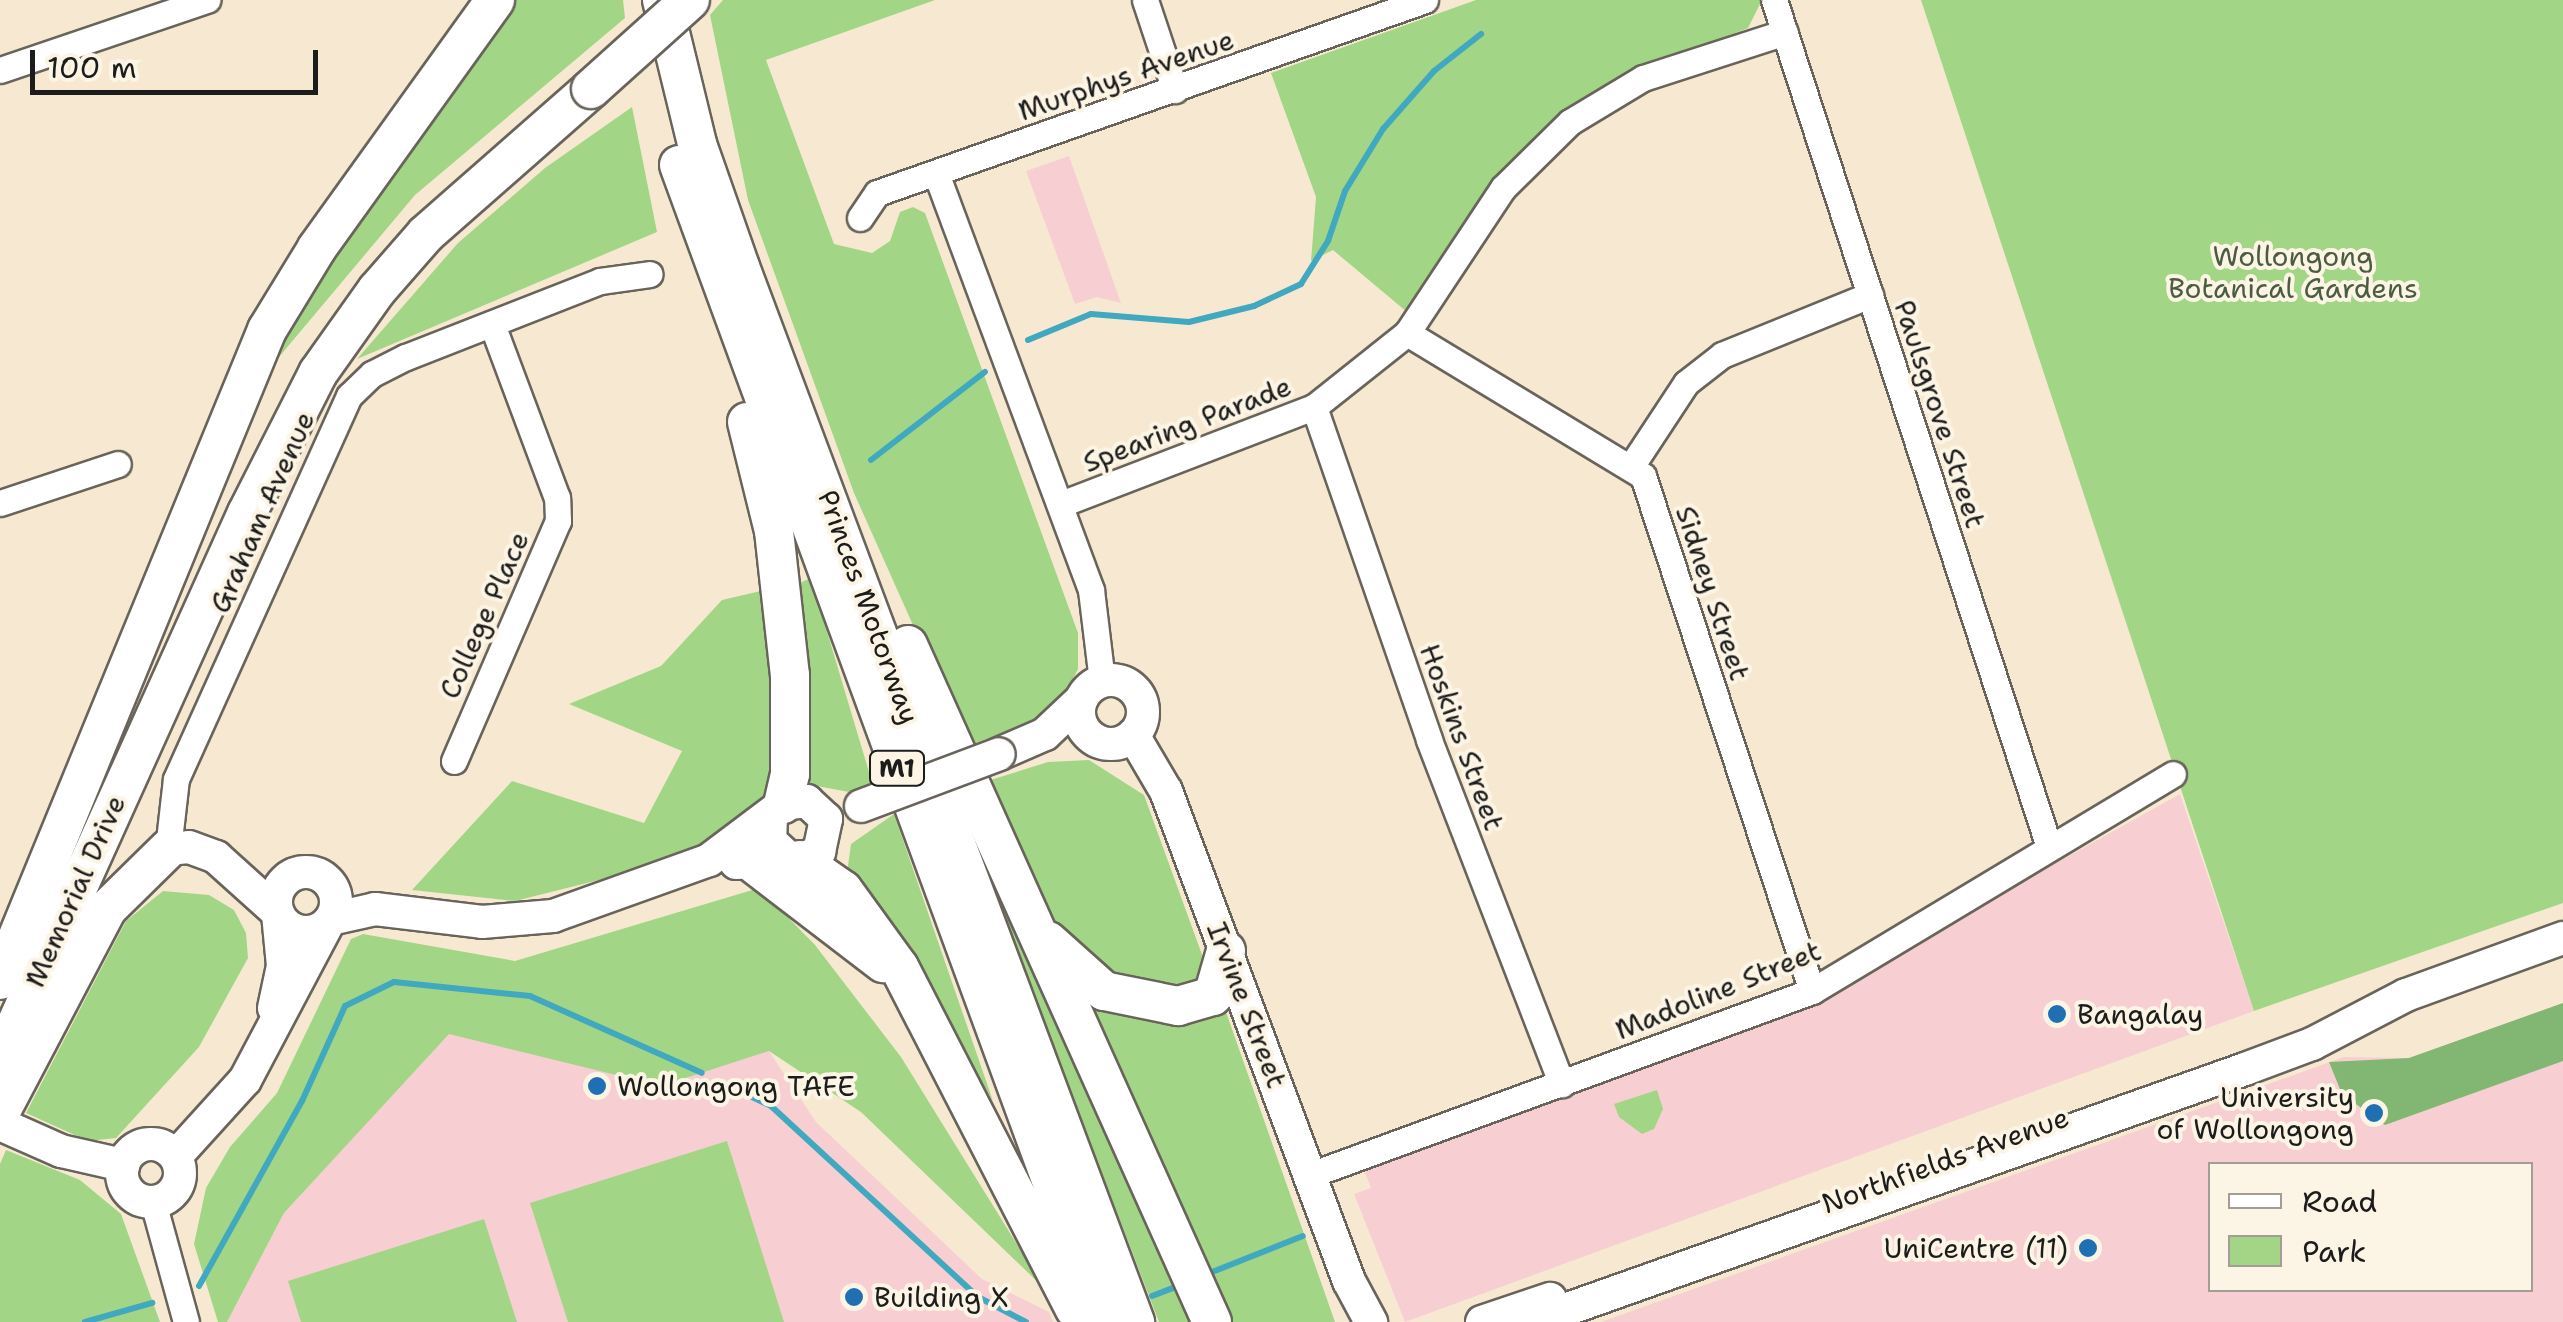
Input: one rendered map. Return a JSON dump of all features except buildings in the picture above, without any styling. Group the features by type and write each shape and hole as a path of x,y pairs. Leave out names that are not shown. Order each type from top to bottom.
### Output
{"highway":[{"path":"90,764 268,330 317,248 495,0"},
{"name":"Princes Motorway","path":"639,0 693,213 1104,1322"},
{"path":"588,77 662,0"},
{"name":"Princes Motorway","path":"662,0 697,144 1135,1322"},
{"path":"90,764 328,318 424,206 690,0"},
{"name":"Memorial Drive","path":"0,1060 125,778 318,373 426,234 588,77"},
{"path":"693,213 774,530 790,675 789,804"},
{"path":"842,532 892,611 1212,1322"},
{"name":"Memorial Drive","path":"0,980 90,764"},
{"path":"0,1113 106,909 168,849"},
{"path":"805,854 864,916 931,1023 1081,1322"},
{"path":"750,861 874,955 931,1023"},
{"path":"1028,916 1089,980 1144,1002 1204,1002 1219,988 1226,951"}],"main road":[{"path":"678,874 725,851 789,804 836,809 860,806 1011,749 1092,690 1121,681 1141,700 1142,719 1119,739 1011,749"},
{"path":"1092,690 1084,728 1119,739"},
{"name":"Irvine Street","path":"1119,739 1166,791 1349,1281 1371,1322"},
{"path":"789,804 826,819 805,854"},
{"path":"789,804 770,841 805,854"},
{"path":"222,860 303,932 364,909 452,921 533,919 678,874 805,854 860,806"},
{"path":"168,849 190,847 222,860 312,873 398,911"},
{"path":"258,1060 282,978 278,913 282,883 312,873"},
{"path":"176,1156 225,1108 258,1060 330,921 335,893 312,873"},
{"name":"Northfields Avenue","path":"1531,1322 2262,1063 2406,995 2563,938"},
{"name":"Northfields Avenue","path":"1482,1322 2368,1002 2406,995"},
{"path":"0,1124 61,1151 122,1165"},
{"path":"160,1144 176,1156 180,1182 169,1196 152,1202 128,1191 122,1165 141,1145 160,1144"},
{"name":"Irvine Street","path":"1349,1281 1352,1322"}],"street":[{"path":"0,70 208,0"},
{"path":"1145,0 1175,90"},
{"name":"Murphys Avenue","path":"860,218 877,193 1424,0"},
{"name":"Paulsgrove Street","path":"1774,0 2049,848"},
{"name":"Spearing Parade","path":"1060,504 1314,407 1407,333 1503,188 1570,122 1643,78 1785,32"},
{"path":"936,174 1091,590 1092,690"},
{"name":"Graham Avenue","path":"168,849 176,779 349,396 372,374 492,324 600,281 650,274"},
{"path":"1407,333 1632,465 1686,382 1722,355 1870,296"},
{"name":"College Place","path":"454,761 558,520 556,498 492,324"},
{"name":"Hoskins Street","path":"1314,407 1429,740 1562,1084"},
{"path":"0,503 118,464"},
{"name":"Sidney Street","path":"1632,465 1643,476 1812,992"},
{"name":"Madoline Street","path":"1310,1175 1812,992 2173,774"},
{"path":"152,1202 186,1322"}],"shaded area":[{"path":"1069,156 1121,303 1097,297 1075,304 1026,171"},
{"path":"2180,794 2254,1011 1405,1322 1354,1194 1371,1188 1363,1167 1819,995"},
{"name":"Wollongong TAFE","path":"680,917 816,1122 982,1279 1049,1312 1053,1322 227,1322 284,1213 515,961"},
{"name":"University of Wollongong","path":"2563,1003 2563,1322 1601,1322 2344,1057 2409,1058"}],"green space":[{"path":"510,0 623,0 625,18 415,195 279,357 273,354 331,246"},
{"path":"723,0 935,0 766,60 834,244 872,253 890,241 900,212 913,207 925,213 1078,633 1078,669 1064,697 1036,722 967,746 854,493 748,200 710,15"},
{"path":"1476,0 1762,0 1748,28 1610,83 1537,134 1487,190 1407,312 1333,250 1311,261 1316,197 1271,73"},
{"name":"Wollongong Botanical Gardens","path":"1921,0 2563,0 2563,903 2254,1011"},
{"path":"632,107 657,232 357,359 458,243 545,168"},
{"path":"811,578 872,782 849,792 801,783 797,584"},
{"path":"765,590 778,690 770,794 736,832 599,880 515,901 412,890 512,781 644,823 682,751 569,704 661,666 722,600"},
{"path":"1089,760 1144,795 1213,985 1131,991 1059,935 984,782 1048,762"},
{"path":"894,814 993,1101 909,958 847,873 851,844"},
{"path":"759,888 815,945 901,1057 1044,1288 861,1112 769,1051 661,1086 449,1034 284,1213 227,1322 218,1322 194,1244 206,1188 230,1147 277,1093 351,939 363,934 515,961"},
{"path":"163,891 209,895 234,910 246,933 248,958 199,1047 116,1138 88,1141 26,1113 126,921"},
{"path":"1004,919 1021,919 1196,1322 1159,1322"},
{"path":"1076,992 1174,1016 1226,1012 1335,1322 1229,1322"},
{"path":"2563,1003 2563,1061 2385,1125 2342,1094 2329,1062 2409,1058"},
{"path":"1657,1090 1663,1109 1654,1129 1642,1134 1619,1117 1614,1104"},
{"path":"727,1141 784,1322 568,1322 530,1203"},
{"path":"6,1150 80,1180 121,1214 160,1322 0,1322 0,1164"},
{"path":"484,1219 517,1322 301,1322 288,1281"}],"waterway":[{"path":"1028,340 1091,314 1189,322 1254,306 1301,284 1328,241 1345,191 1383,129 1434,71 1481,34"},
{"path":"871,460 985,372"},
{"path":"199,1286 302,1101 345,1006 394,982 530,996 702,1073"},
{"path":"731,1087 771,1106 978,1297 1026,1322"},
{"path":"1207,1274 1303,1236"},
{"path":"1152,1296 1173,1288"},
{"path":"85,1322 152,1303"}],"place":[{"name":"Bangalay","path":"2057,1014"},
{"name":"Wollongong TAFE","path":"597,1086"},
{"name":"University of Wollongong","path":"2374,1113"},
{"name":"UniCentre (11)","path":"2088,1248"},
{"name":"Building X","path":"854,1297"}]}
